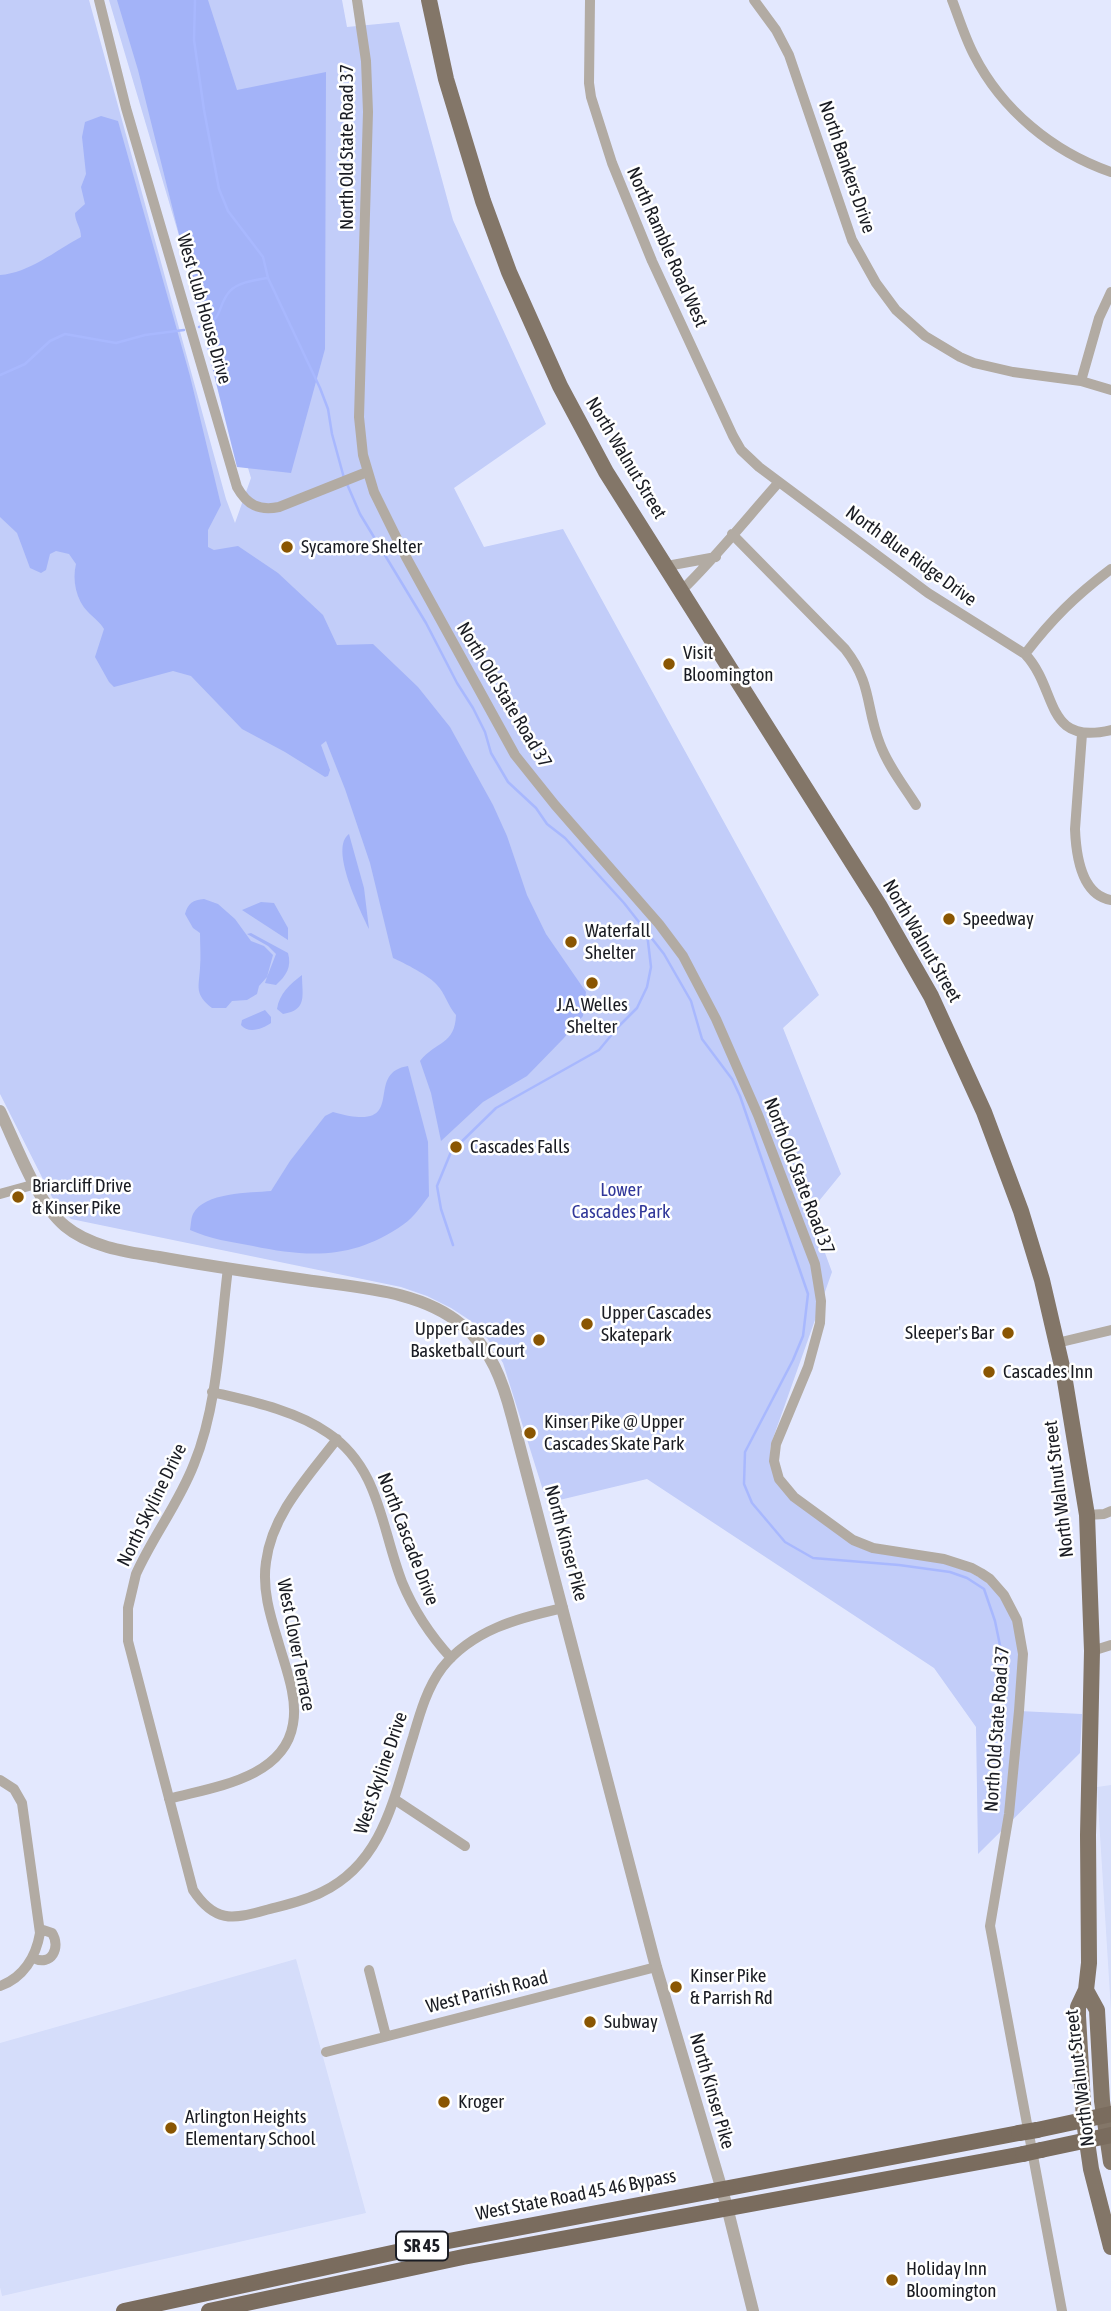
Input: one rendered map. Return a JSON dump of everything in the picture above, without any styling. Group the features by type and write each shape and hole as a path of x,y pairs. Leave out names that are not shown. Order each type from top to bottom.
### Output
{"highway":[{"name":"SR 45","path":"1084,2121 1107,2115"},
{"name":"West State Road 45 46 Bypass","path":"124,2311 451,2240 1084,2121"},
{"name":"West State Road 45 46 Bypass","path":"209,2311 451,2259 1023,2154 1109,2135"},
{"path":"194,2311 206,2300 210,2291"}],"main road":[{"name":"North Walnut Street","path":"429,0 446,79 462,136 497,240 527,315 582,428 879,905 931,996 967,1073 1001,1156 1042,1280 1072,1419 1087,1515 1092,1651 1088,1835 1089,1963 1086,1990 1078,2016 1084,2121 1091,2169 1111,2247"},
{"name":"North Walnut Street","path":"1086,1990 1097,2011 1111,2162"}],"street":[{"name":"West Club House Drive","path":"99,0 127,108 237,487 246,501 265,510 367,472"},
{"name":"North Old State Road 37","path":"357,0 366,61 368,112 359,390 360,439 374,492 405,557 515,755 555,806 659,924 683,956 716,1019 758,1115 815,1264 821,1301 820,1323 808,1367 776,1444 774,1461 779,1479 804,1505 853,1540 873,1548 944,1559 972,1567 990,1579 1004,1595 1017,1620 1023,1654 1019,1711 1009,1814 990,1926 1062,2311"},
{"name":"North Ramble Road West","path":"590,0 591,97 621,188 733,436 749,458 779,482"},
{"name":"North Bankers Drive","path":"754,0 776,30 789,55 852,240 876,283 896,310 925,336 974,363 1013,372 1081,381 1111,390"},
{"path":"952,0 976,60 1011,107 1039,133 1067,152 1111,172"},
{"path":"1081,381 1099,318 1111,292"},
{"path":"682,590 716,556 779,482"},
{"name":"North Blue Ridge Drive","path":"779,482 930,594 1025,654"},
{"path":"732,534 856,663 867,690 881,746 916,805"},
{"path":"667,566 716,556"},
{"path":"1111,569 1055,616 1025,654 1062,721 1070,730 1082,734 1111,730"},
{"path":"1082,734 1076,845 1088,884 1095,894 1111,900"},
{"name":"North Kinser Pike","path":"0,1111 54,1215 71,1231 87,1240 133,1253 370,1289 419,1300 447,1314 474,1336 492,1361 503,1385 656,1967 727,2207 753,2311"},
{"path":"0,1194 36,1184"},
{"name":"North Skyline Drive","path":"211,1911 193,1890 130,1654 126,1623 131,1589 144,1557 184,1487 206,1425 228,1268"},
{"path":"1057,1343 1111,1329"},
{"name":"North Cascade Drive","path":"212,1392 296,1417 337,1439 359,1461 369,1481 413,1608 430,1634 451,1658"},
{"name":"West Clover Terrace","path":"169,1798 251,1774 271,1762 286,1744 293,1723 292,1698 267,1602 265,1564 272,1536 284,1511 337,1439"},
{"path":"1087,1515 1111,1511"},
{"name":"West Skyline Drive","path":"211,1911 228,1917 243,1916 300,1901 330,1888 350,1875 382,1833 426,1696 441,1670 468,1642 494,1628 563,1608"},
{"path":"1092,1651 1111,1645"},
{"path":"0,1780 14,1789 22,1803 40,1929 33,1958 19,1975 0,1986"},
{"path":"394,1799 465,1846"},
{"path":"33,1958 46,1961 52,1957 55,1943 52,1933 40,1929"},
{"name":"West Parrish Road","path":"326,2052 656,1967"},
{"path":"369,1970 386,2036"}],"shaded area":[{"path":"117,0 208,0 237,90 326,72 325,349 291,473 237,467 138,70"},
{"path":"101,116 118,121 190,376 221,505 208,530 208,547 214,550 238,546 278,573 323,615 337,645 373,644 418,687 450,727 493,805 507,836 527,895 546,934 586,992 583,1016 527,1076 483,1102 441,1141 431,1093 420,1061 452,1032 456,1015 434,981 393,958 370,863 326,741 321,745 330,770 325,777 242,729 191,676 173,671 114,687 95,657 104,629 78,596 75,583 76,564 69,554 56,551 50,554 46,570 41,573 30,568 17,533 0,517 0,275 32,266 81,237 75,213 85,204 81,187 86,174 82,137 85,122"},
{"path":"349,834 364,888 369,929 353,894 344,865 342,852 344,841"},
{"path":"204,899 218,904 235,919 251,941 264,946 273,955 267,977 259,986 257,994 247,1000 232,1001 226,1008 212,1008 202,999 199,990 200,933 193,928 185,914 192,903"},
{"path":"261,902 274,903 288,928 288,940 242,910"},
{"path":"251,933 288,953 289,967 283,978 276,985 265,983 276,954 247,934"},
{"path":"302,975 302,1001 297,1009 283,1014 277,1009 280,999 289,986"},
{"path":"265,1010 271,1017 271,1023 268,1025 251,1030 241,1025 242,1020"},
{"path":"408,1066 428,1142 429,1196 404,1224 368,1244 350,1250 313,1254 229,1242 190,1230 193,1214 207,1201 240,1193 271,1191 290,1161 325,1116 333,1112 357,1117 372,1115 383,1100 388,1079 395,1071"},
{"path":"1111,1785 1111,2011 1097,1787"},
{"name":"Arlington Heights Elementary School","path":"296,1959 366,2213 2,2296 0,2043"}],"green space":[{"name":"Lower Cascades Park","path":"0,0 89,0 226,499 235,523 251,478 109,0 342,0 347,27 399,22 453,220 546,424 454,488 484,547 563,529 819,995 783,1028 841,1174 810,1212 832,1272 771,1444 772,1471 792,1499 852,1544 865,1550 947,1564 963,1569 990,1585 1001,1597 1014,1623 1019,1652 1019,1711 1082,1714 1080,1753 978,1854 976,1727 934,1668 647,1479 547,1503 503,1363 487,1338 471,1321 427,1296 401,1287 71,1219 55,1203 0,1094"}],"waterway":[{"path":"195,0 194,40 219,189 228,211 263,257 268,278 320,388 328,409 344,478"},
{"path":"199,327 217,317 233,288 267,278"},
{"path":"0,375 25,364 50,341 65,334 116,343 145,335 184,330"},
{"path":"347,484 360,514 426,623 473,708 485,732 491,753 508,782 536,808 547,824 565,838 624,903 664,954 691,1001 702,1039 732,1079 740,1096 808,1294 803,1336 745,1452 744,1484 752,1503 785,1542 813,1558 899,1565 950,1572 967,1578 984,1589 995,1621 1002,1655"},
{"path":"453,1245 441,1209 437,1186 451,1152 496,1108 599,1050 637,1008 647,987 651,967 647,933"}],"place":[{"name":"Sycamore Shelter","path":"287,547"},
{"name":"Visit Bloomington","path":"669,664"},
{"name":"Speedway","path":"949,919"},
{"name":"Waterfall Shelter","path":"571,942"},
{"name":"J.A. Welles Shelter","path":"592,983"},
{"name":"Cascades Falls","path":"456,1147"},
{"name":"Briarcliff Drive & Kinser Pike","path":"18,1197"},
{"name":"Upper Cascades Skatepark","path":"587,1324"},
{"name":"Sleeper's Bar","path":"1008,1333"},
{"name":"Upper Cascades Basketball Court","path":"539,1340"},
{"name":"Cascades Inn","path":"989,1372"},
{"name":"Kinser Pike @ Upper Cascades Skate Park","path":"530,1433"},
{"name":"Kinser Pike & Parrish Rd","path":"676,1987"},
{"name":"Subway","path":"590,2022"},
{"name":"Kroger","path":"444,2102"},
{"name":"Arlington Heights Elementary School","path":"171,2128"},
{"name":"Holiday Inn Bloomington","path":"892,2280"}]}
